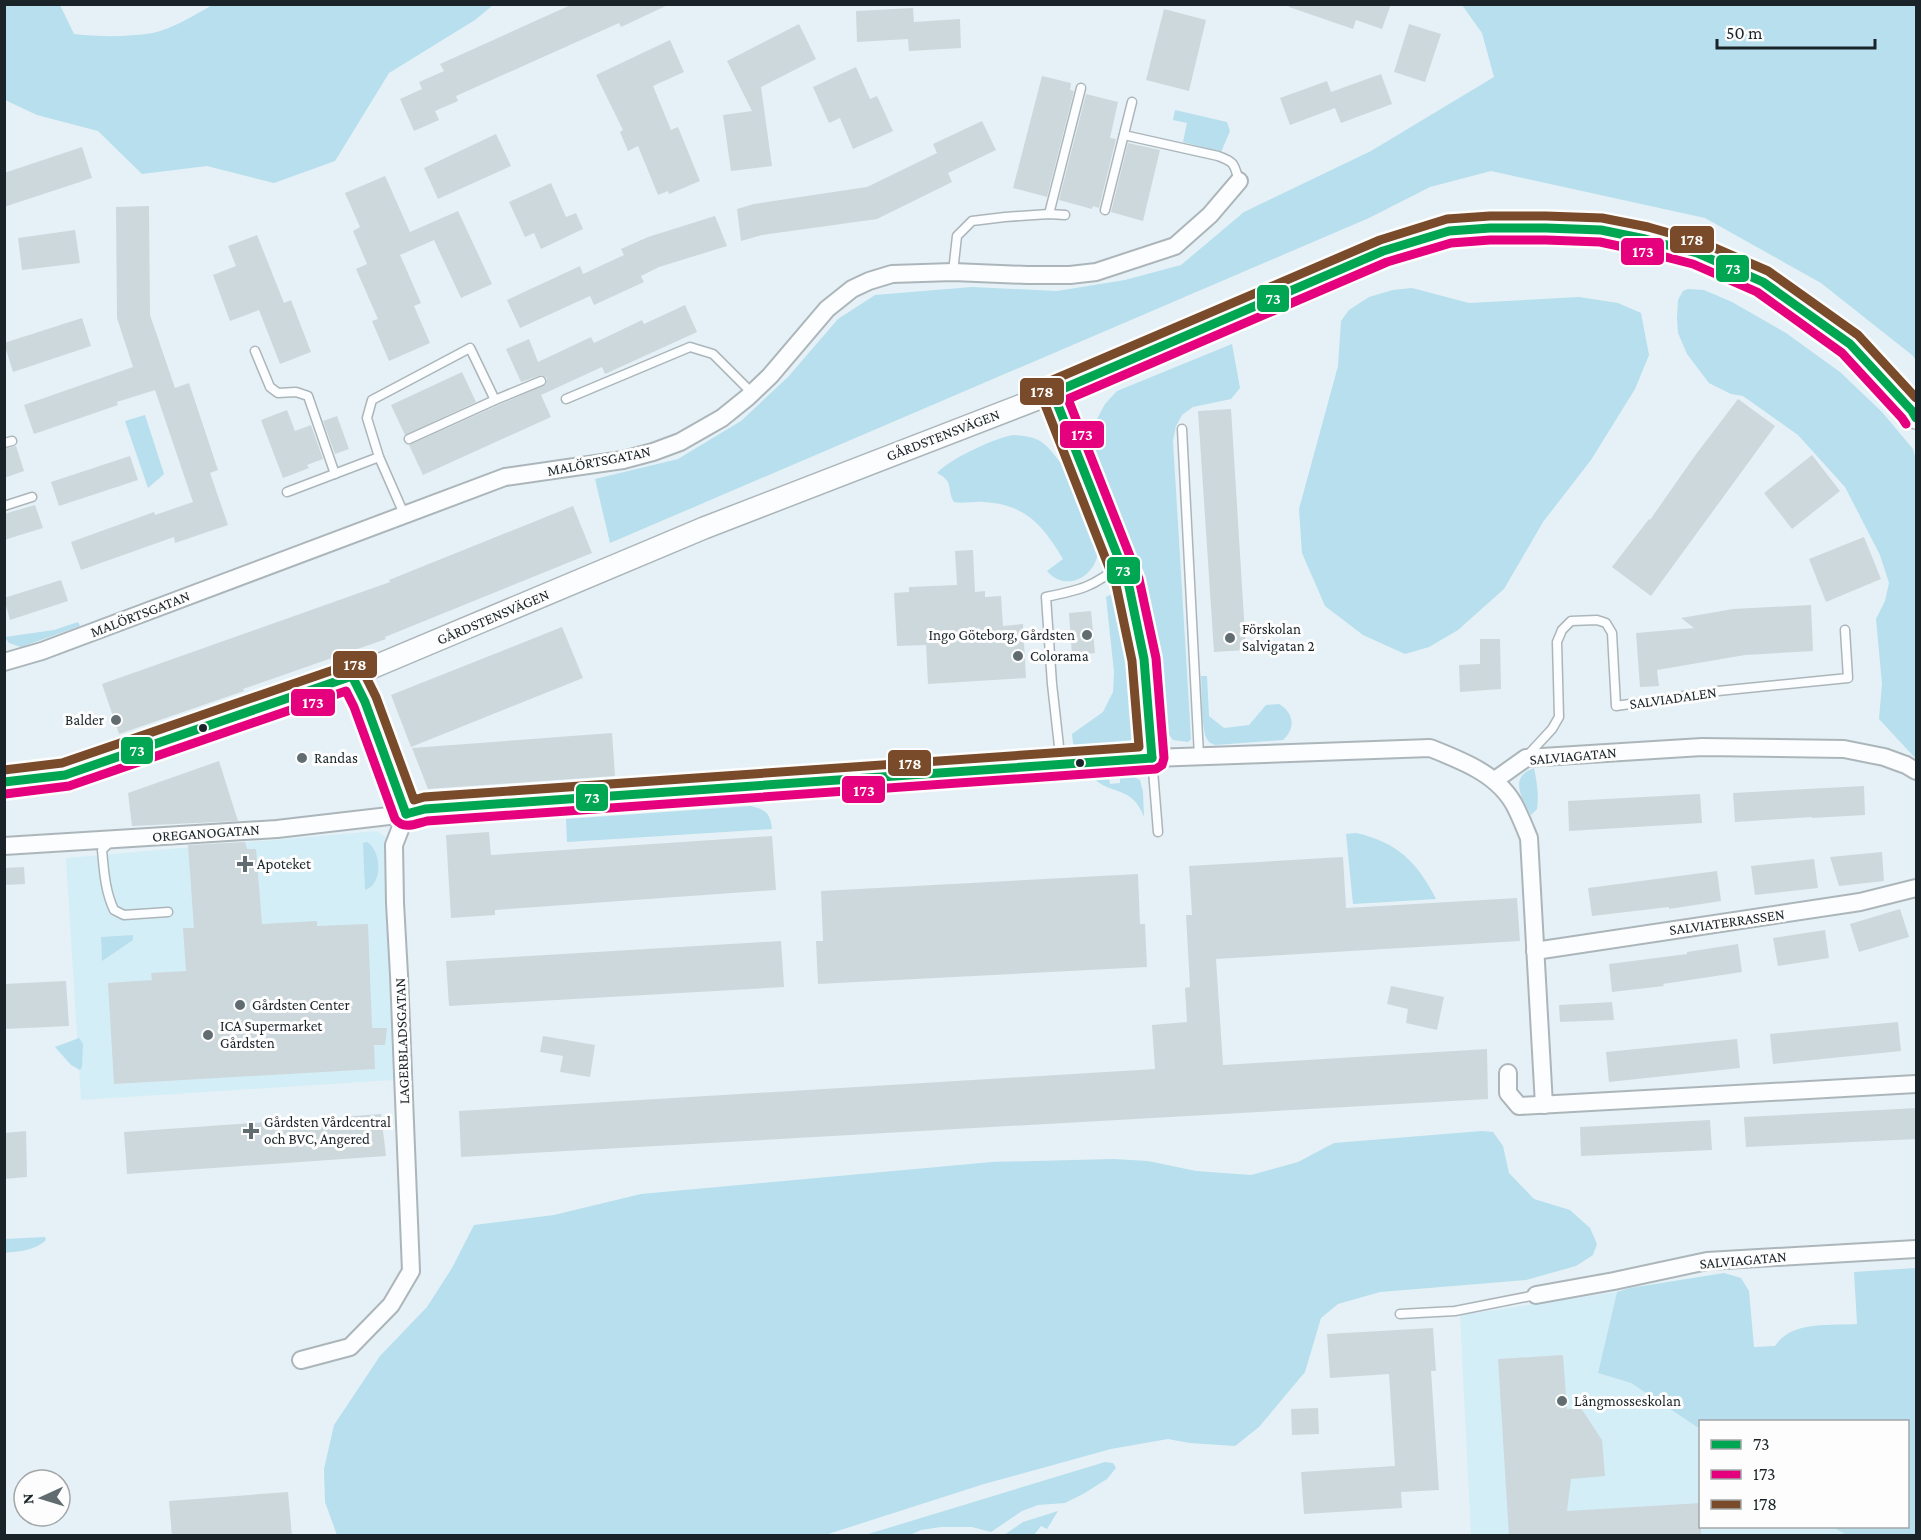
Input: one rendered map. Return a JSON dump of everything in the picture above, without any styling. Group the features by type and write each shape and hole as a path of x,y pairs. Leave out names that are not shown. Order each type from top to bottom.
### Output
{"street":[{"name":"MALÖRTSGATAN","path":"4,662 42,651 504,477 623,460 680,442 722,418 752,393 770,376 827,309 852,289 868,281 892,274 953,272 1070,275 1096,272 1175,246 1210,215 1239,181"},
{"name":"GÅRDSTENSVÄGEN","path":"4,782 65,775 352,676 704,528 1053,393 1383,251 1449,231 1490,228 1601,230 1697,253 1763,282 1850,344 1917,418"},
{"path":"1053,393 1128,582 1144,659 1152,758 1430,748 1463,761 1495,780 1515,806 1529,838 1544,1105"},
{"path":"352,676 406,814"},
{"name":"SALVIAGATAN","path":"1495,780 1526,758 1702,747 1844,749 1884,757 1917,771"},
{"name":"OREGANOGATAN","path":"4,846 277,828 406,814 425,809 1152,758"},
{"name":"LAGERBLADSGATAN","path":"301,1360 350,1347 391,1305 411,1271 394,880 394,846 406,814"},
{"name":"SALVIATERRASSEN","path":"1536,951 1860,902 1917,888"},
{"path":"1508,1072 1508,1093 1519,1106 1917,1084"},
{"name":"SALVIAGATAN","path":"1536,1295 1707,1261 1917,1249"}],"lane":[{"path":"1049,214 1081,88"},
{"path":"1105,210 1132,102"},
{"path":"1124,135 1232,161 1239,181"},
{"path":"953,272 957,236 972,221 1049,214 1065,215"},
{"path":"566,399 690,347 713,354 752,393"},
{"path":"404,514 379,457 367,418 372,400 470,348 495,400"},
{"path":"255,351 270,387 278,393 296,392 308,396 335,474"},
{"path":"409,440 541,381"},
{"path":"1182,429 1199,756"},
{"path":"287,492 379,457"},
{"path":"4,506 32,496"},
{"path":"1061,764 1052,684 1046,597 1090,586 1104,579 1121,564"},
{"name":"SALVIADALEN","path":"1526,758 1552,729 1559,717 1557,642 1562,630 1571,621 1606,622 1612,633 1616,706 1718,691 1848,678 1845,630"},
{"path":"1152,758 1158,832"},
{"path":"113,839 102,850 108,898 114,910 124,915 168,912"},
{"path":"1400,1314 1455,1311 1536,1295"}],"shaded area":[{"path":"5,4 60,5 74,34 94,36 153,33 183,21 212,5 493,5 475,20 389,73 335,161 274,183 207,166 142,174 98,131 37,115 5,100"},
{"path":"1462,5 1916,5 1916,360 1821,283 1705,218 1491,171 1430,187 1369,218 610,543 595,479 678,459 741,421 788,377 838,319 875,295 972,287 1057,291 1125,280 1181,265 1244,212 1371,151 1494,77 1482,33"},
{"path":"1175,110 1227,122 1230,131 1221,152 1183,142 1187,123 1173,120"},
{"path":"1412,288 1469,303 1579,297 1618,303 1641,313 1649,355 1635,389 1591,460 1543,522 1504,589 1458,630 1429,647 1405,654 1363,635 1325,606 1302,553 1299,509 1338,366 1341,321 1349,310 1369,297 1393,290"},
{"path":"1704,290 1732,302 1786,333 1840,372 1882,412 1913,449 1916,460 1916,759 1879,719 1882,684 1876,619 1885,601 1889,583 1880,555 1845,487 1798,435 1743,396 1731,394 1709,383 1687,354 1678,333 1677,318 1678,300 1683,291"},
{"path":"1232,344 1240,388 1231,399 1193,407 1182,415 1176,426 1173,441 1191,739 1188,742 1173,740 1162,725 1149,637 1131,560 1102,481 1095,456 1094,440 1097,419 1105,404 1117,391"},
{"path":"145,415 164,474 148,488 125,421"},
{"path":"1013,435 1037,439 1049,449 1068,474 1085,506 1092,522 1098,549 1093,567 1080,578 1063,581 1047,571 1063,559 1048,536 1031,518 1010,507 998,504 954,502 946,479 937,473 943,467 973,450"},
{"path":"1117,594 1121,600 1128,624 1140,691 1141,725 1137,734 1123,745 1105,750 1077,750 1072,734 1103,712 1113,692 1114,672 1106,597"},
{"path":"78,622 80,626 21,647 9,643 5,637 54,630"},
{"path":"1201,676 1207,676 1209,716 1224,728 1249,725 1266,705 1279,704 1290,716 1290,731 1283,740 1215,745 1210,743 1204,728"},
{"path":"1534,768 1538,804 1537,809 1531,815 1521,795 1519,782 1526,772"},
{"path":"1109,777 1110,784 1120,783 1120,777 1134,777 1140,780 1144,817 1134,800 1128,795 1100,784 1093,778"},
{"path":"751,806 766,813 772,829 567,842 566,819"},
{"path":"377,831 390,840 408,1079 81,1100 66,858"},
{"path":"1356,833 1383,842 1404,856 1421,874 1436,899 1353,904 1346,834"},
{"path":"367,842 372,846 378,859 378,874 371,887 365,890 363,843"},
{"path":"133,935 133,940 102,961 101,937"},
{"path":"79,1038 83,1044 80,1070 71,1065 55,1047"},
{"path":"1493,1132 1503,1146 1509,1173 1534,1199 1570,1210 1590,1228 1597,1244 1593,1255 1576,1266 1526,1280 1380,1292 1338,1304 1321,1318 1305,1372 1259,1427 1235,1446 1168,1439 1111,1449 984,1484 825,1535 337,1535 325,1502 324,1469 334,1425 380,1356 427,1307 452,1268 474,1225 554,1215 641,1194 992,1162 1113,1159 1148,1161 1196,1171 1251,1175 1298,1162 1334,1143"},
{"path":"45,1237 46,1240 41,1244 31,1248 5,1253 5,1239"},
{"path":"1916,1268 1916,1535 1847,1535 1834,1528 1909,1528 1909,1420 1699,1420 1699,1428 1631,1383 1598,1373 1617,1292 1724,1273 1741,1278 1749,1291 1754,1347 1775,1346 1782,1338 1801,1328 1857,1324 1854,1272"},
{"name":"Långmosseskolan","path":"1617,1292 1598,1373 1631,1383 1699,1428 1699,1528 1834,1528 1847,1535 1471,1535 1460,1315"},
{"path":"1105,1462 1113,1463 1116,1468 1107,1479 1083,1494 1065,1503 1038,1505 1022,1511 991,1532 972,1527 941,1527 921,1530 910,1535 865,1535"},
{"path":"1058,1511 1047,1529 1041,1526 1034,1535 1004,1535 1023,1522"}],"building":[{"path":"573,4 670,4 621,27 619,23 456,96 458,101 435,111 439,120 414,131 400,99 422,89 419,82 444,71 440,64"},
{"path":"1289,4 1391,4 1382,29 1356,20 1353,29 1289,7"},
{"path":"913,8 914,22 960,19 961,48 909,51 908,39 857,42 856,11"},
{"path":"1164,9 1206,20 1189,91 1146,80"},
{"path":"799,24 816,59 761,87 772,166 731,171 723,115 752,111 727,61"},
{"path":"1409,24 1441,34 1425,82 1394,72"},
{"path":"670,40 684,72 653,86 671,130 678,127 700,181 669,194 668,191 658,195 638,146 628,151 620,132 623,130 596,75"},
{"path":"856,67 870,99 877,96 893,131 853,149 840,118 829,123 813,87"},
{"path":"1381,74 1392,104 1341,123 1335,108 1290,125 1280,98 1327,81 1331,92"},
{"path":"1042,76 1071,83 1070,90 1074,91 1047,197 1013,188"},
{"path":"1086,94 1118,102 1110,138 1116,139 1099,208 1093,206 1092,209 1059,200"},
{"path":"982,121 996,150 948,173 952,182 877,219 762,235 741,241 737,209 754,204 867,187 937,153 933,144"},
{"path":"496,134 511,166 438,199 424,168"},
{"path":"1128,143 1160,150 1143,221 1111,212"},
{"path":"82,147 92,178 4,207 4,173"},
{"path":"385,176 410,232 458,211 492,284 461,298 434,240 400,255 421,303 414,306 430,343 389,361 372,321 378,319 356,269 367,264 353,231 360,227 345,193"},
{"path":"551,183 566,217 576,213 583,229 541,249 534,233 525,237 509,202"},
{"path":"149,206 150,315 175,388 189,383 218,470 210,473 228,525 175,543 174,537 81,570 71,542 154,512 155,515 193,502 155,390 34,434 24,405 133,367 117,318 116,207"},
{"path":"715,216 727,246 659,267 641,276 644,282 594,305 590,296 520,328 507,300 580,266 583,274 624,255 621,249 648,237"},
{"path":"75,230 80,263 22,270 18,238"},
{"path":"257,235 284,303 291,300 311,352 280,364 259,310 230,321 213,275 236,266 228,246"},
{"path":"685,305 697,332 605,374 602,367 541,395 551,417 423,475 409,445 546,384 547,378 541,375 521,382 506,349 529,339 538,362 591,337 594,343 642,320 644,324"},
{"path":"82,318 91,346 13,372 4,343"},
{"path":"462,372 476,402 405,435 391,405"},
{"path":"1738,399 1775,426 1651,596 1612,567 1650,520"},
{"path":"1231,409 1246,650 1214,652 1198,411"},
{"path":"287,410 295,431 311,425 323,459 307,465 309,468 283,478 261,420"},
{"path":"337,416 349,449 335,454 323,421"},
{"path":"16,446 24,471 4,478 4,449"},
{"path":"1812,455 1840,491 1792,529 1764,493"},
{"path":"130,456 138,480 59,506 51,482"},
{"path":"35,505 43,528 4,540 4,514"},
{"path":"573,506 592,553 385,637 386,639 119,734 102,684 390,582 389,580"},
{"path":"1864,537 1881,579 1826,602 1809,559"},
{"path":"973,550 975,592 985,591 985,597 1001,596 1003,626 1023,624 1026,678 928,684 926,645 897,646 894,593 909,592 909,587 957,585 955,551"},
{"path":"61,580 68,601 10,620 4,598"},
{"path":"1811,605 1813,651 1745,655 1657,670 1659,686 1640,687 1636,633 1694,628 1681,618 1733,609"},
{"path":"1091,611 1095,653 1072,655 1069,613"},
{"path":"562,627 583,678 411,747 391,695"},
{"path":"1480,639 1500,639 1501,689 1460,692 1459,665 1480,664"},
{"path":"612,733 615,776 428,789 412,748"},
{"path":"219,761 238,821 132,826 128,793"},
{"path":"1864,786 1865,815 1735,822 1733,793"},
{"path":"1700,794 1702,823 1569,831 1568,801"},
{"path":"489,832 491,855 772,836 776,890 495,910 495,915 451,918 446,835"},
{"name":"Gårdsten Center","path":"245,842 247,849 256,849 262,924 317,921 317,926 368,924 372,1028 387,1028 385,1045 374,1045 375,1069 114,1084 108,983 152,980 151,973 186,971 183,928 194,928 188,845"},
{"path":"1882,852 1884,881 1839,886 1830,857"},
{"path":"1343,857 1346,908 1517,898 1520,941 1216,959 1223,1065 1487,1049 1488,1099 461,1157 459,1111 1155,1069 1152,1025 1187,1022 1185,988 1190,987 1186,915 1192,915 1189,866"},
{"path":"1814,859 1818,888 1755,895 1751,866"},
{"path":"24,867 25,884 4,885 4,868"},
{"path":"1717,871 1721,901 1669,909 1669,907 1592,916 1588,888"},
{"path":"1138,874 1140,924 1145,924 1147,967 818,984 816,941 823,941 821,891"},
{"path":"1900,909 1909,937 1859,952 1850,924"},
{"path":"1825,930 1829,958 1778,966 1773,938"},
{"path":"781,941 784,987 449,1006 446,961"},
{"path":"1738,944 1742,972 1663,984 1664,986 1612,992 1609,964 1687,954 1687,952"},
{"path":"66,981 69,1026 4,1029 4,984"},
{"path":"1391,986 1444,997 1437,1030 1406,1023 1408,1009 1387,1004"},
{"path":"1612,1002 1614,1020 1560,1022 1559,1005"},
{"path":"1898,1022 1901,1051 1773,1064 1770,1034"},
{"path":"543,1036 595,1045 590,1077 560,1072 563,1056 540,1052"},
{"path":"1737,1039 1740,1068 1609,1082 1606,1052"},
{"path":"1917,1108 1917,1139 1746,1147 1744,1117"},
{"path":"381,1114 386,1156 127,1174 124,1132"},
{"path":"1710,1120 1712,1150 1581,1156 1580,1127"},
{"path":"26,1131 27,1177 4,1179 4,1133"},
{"path":"1433,1328 1436,1371 1431,1371 1439,1490 1401,1492 1402,1508 1304,1514 1301,1472 1395,1466 1389,1374 1330,1378 1327,1334"},
{"path":"1563,1355 1567,1409 1581,1408 1602,1440 1605,1476 1571,1479 1567,1511 1699,1503 1701,1536 1509,1536 1498,1359"},
{"path":"1318,1408 1319,1434 1292,1435 1291,1409"},
{"path":"288,1492 292,1536 172,1536 169,1501"}],"transit line":[{"name":"178","path":"4,770 62,763 351,664 362,669 376,697 414,800 424,797 1139,747 1132,661 1116,585 1042,397 1042,387 1048,382 1380,240 1447,219 1490,216 1602,218 1648,227 1701,242 1768,271 1858,335 1916,398"},
{"name":"73","path":"1053,393 1383,251 1449,231 1546,228 1601,230 1645,239 1697,253 1763,282 1850,344 1916,418"},
{"name":"173","path":"5,794 69,786 346,691 395,819 406,825 427,821 1156,769 1162,765 1164,758 1156,658 1139,579 1068,399 1387,262 1451,243 1490,240 1600,242 1693,264 1757,292 1842,353 1906,424"},
{"name":"73","path":"1053,393 1128,582 1144,659 1152,758"},
{"name":"73","path":"352,676 365,702 406,814"},
{"name":"73","path":"4,782 65,775 352,676"},
{"name":"73","path":"406,814 425,809 1152,758"}],"place":[{"name":"Ingo Göteborg, Gårdsten","path":"1087,635"},
{"name":"Förskolan Salvigatan 2","path":"1230,638"},
{"name":"Colorama","path":"1018,656"},
{"name":"Balder","path":"116,720"},
{"name":"Randas","path":"302,758"},
{"name":"Apoteket","path":"245,864"},
{"name":"Gårdsten Center","path":"240,1005"},
{"name":"ICA Supermarket Gårdsten","path":"208,1035"},
{"name":"Gårdsten Vårdcentral och BVC, Angered","path":"251,1131"},
{"name":"Långmosseskolan","path":"1562,1401"}]}
